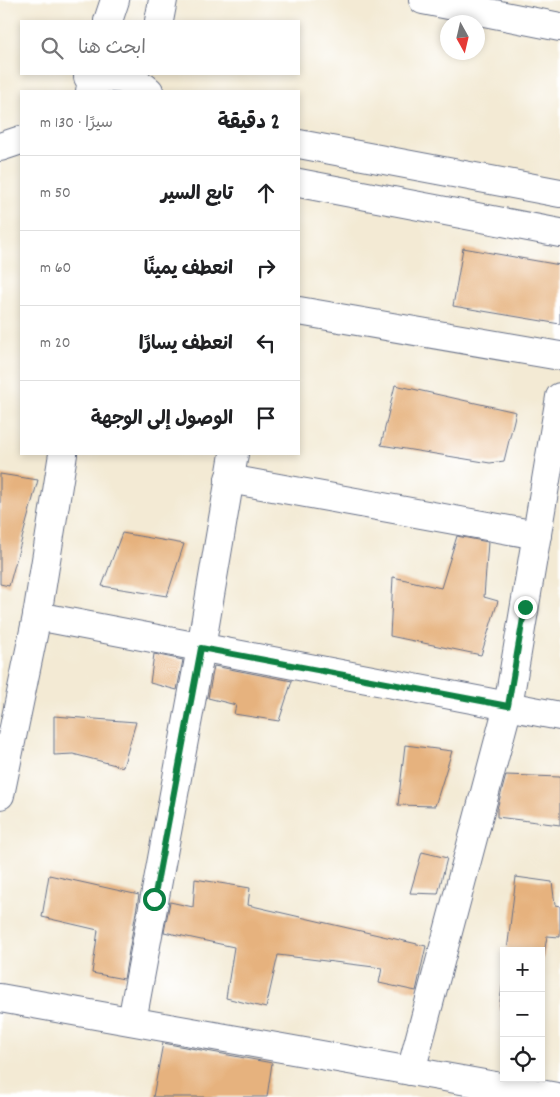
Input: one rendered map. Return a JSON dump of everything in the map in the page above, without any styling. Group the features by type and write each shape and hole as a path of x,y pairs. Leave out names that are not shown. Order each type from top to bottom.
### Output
{"street":[{"path":"108,20 115,0"},
{"path":"159,20 163,0"},
{"path":"423,0 560,27"},
{"path":"89,81 120,79 148,85"},
{"path":"0,147 20,140"},
{"path":"300,144 560,193"},
{"path":"300,183 560,233"},
{"path":"300,311 560,356"},
{"path":"411,1071 508,706 560,397"},
{"path":"0,795 36,616 63,455"},
{"path":"132,1021 201,648 231,466 537,535"},
{"path":"36,616 560,716"},
{"path":"0,998 557,1097"}],"building":[{"path":"463,248 560,265 560,324 453,306"},
{"path":"395,385 516,412 504,461 490,463 381,445"},
{"path":"0,474 38,480 9,586 0,584"},
{"path":"122,533 184,544 167,596 102,586"},
{"path":"457,536 488,542 484,597 498,601 481,655 390,636 393,577 441,588"},
{"path":"154,654 183,660 177,690 150,683"},
{"path":"214,666 292,681 279,721 234,714 236,705 208,698"},
{"path":"54,716 136,722 123,767 73,754 54,755"},
{"path":"405,745 452,751 435,806 398,805"},
{"path":"506,775 560,777 560,825 497,817 497,809"},
{"path":"422,852 447,858 438,894 410,893"},
{"path":"49,875 139,895 124,979 92,973 98,930 42,917"},
{"path":"516,877 552,882 555,905 560,906 560,937 547,936 545,949 545,947 507,947"},
{"path":"195,879 250,888 248,905 426,946 416,991 379,983 382,968 278,955 266,1008 226,998 234,947 164,932 170,902 193,907"},
{"path":"163,1043 272,1063 267,1097 153,1097"}],"route":[{"path":"154,899 201,648 508,706 525,607"}]}
